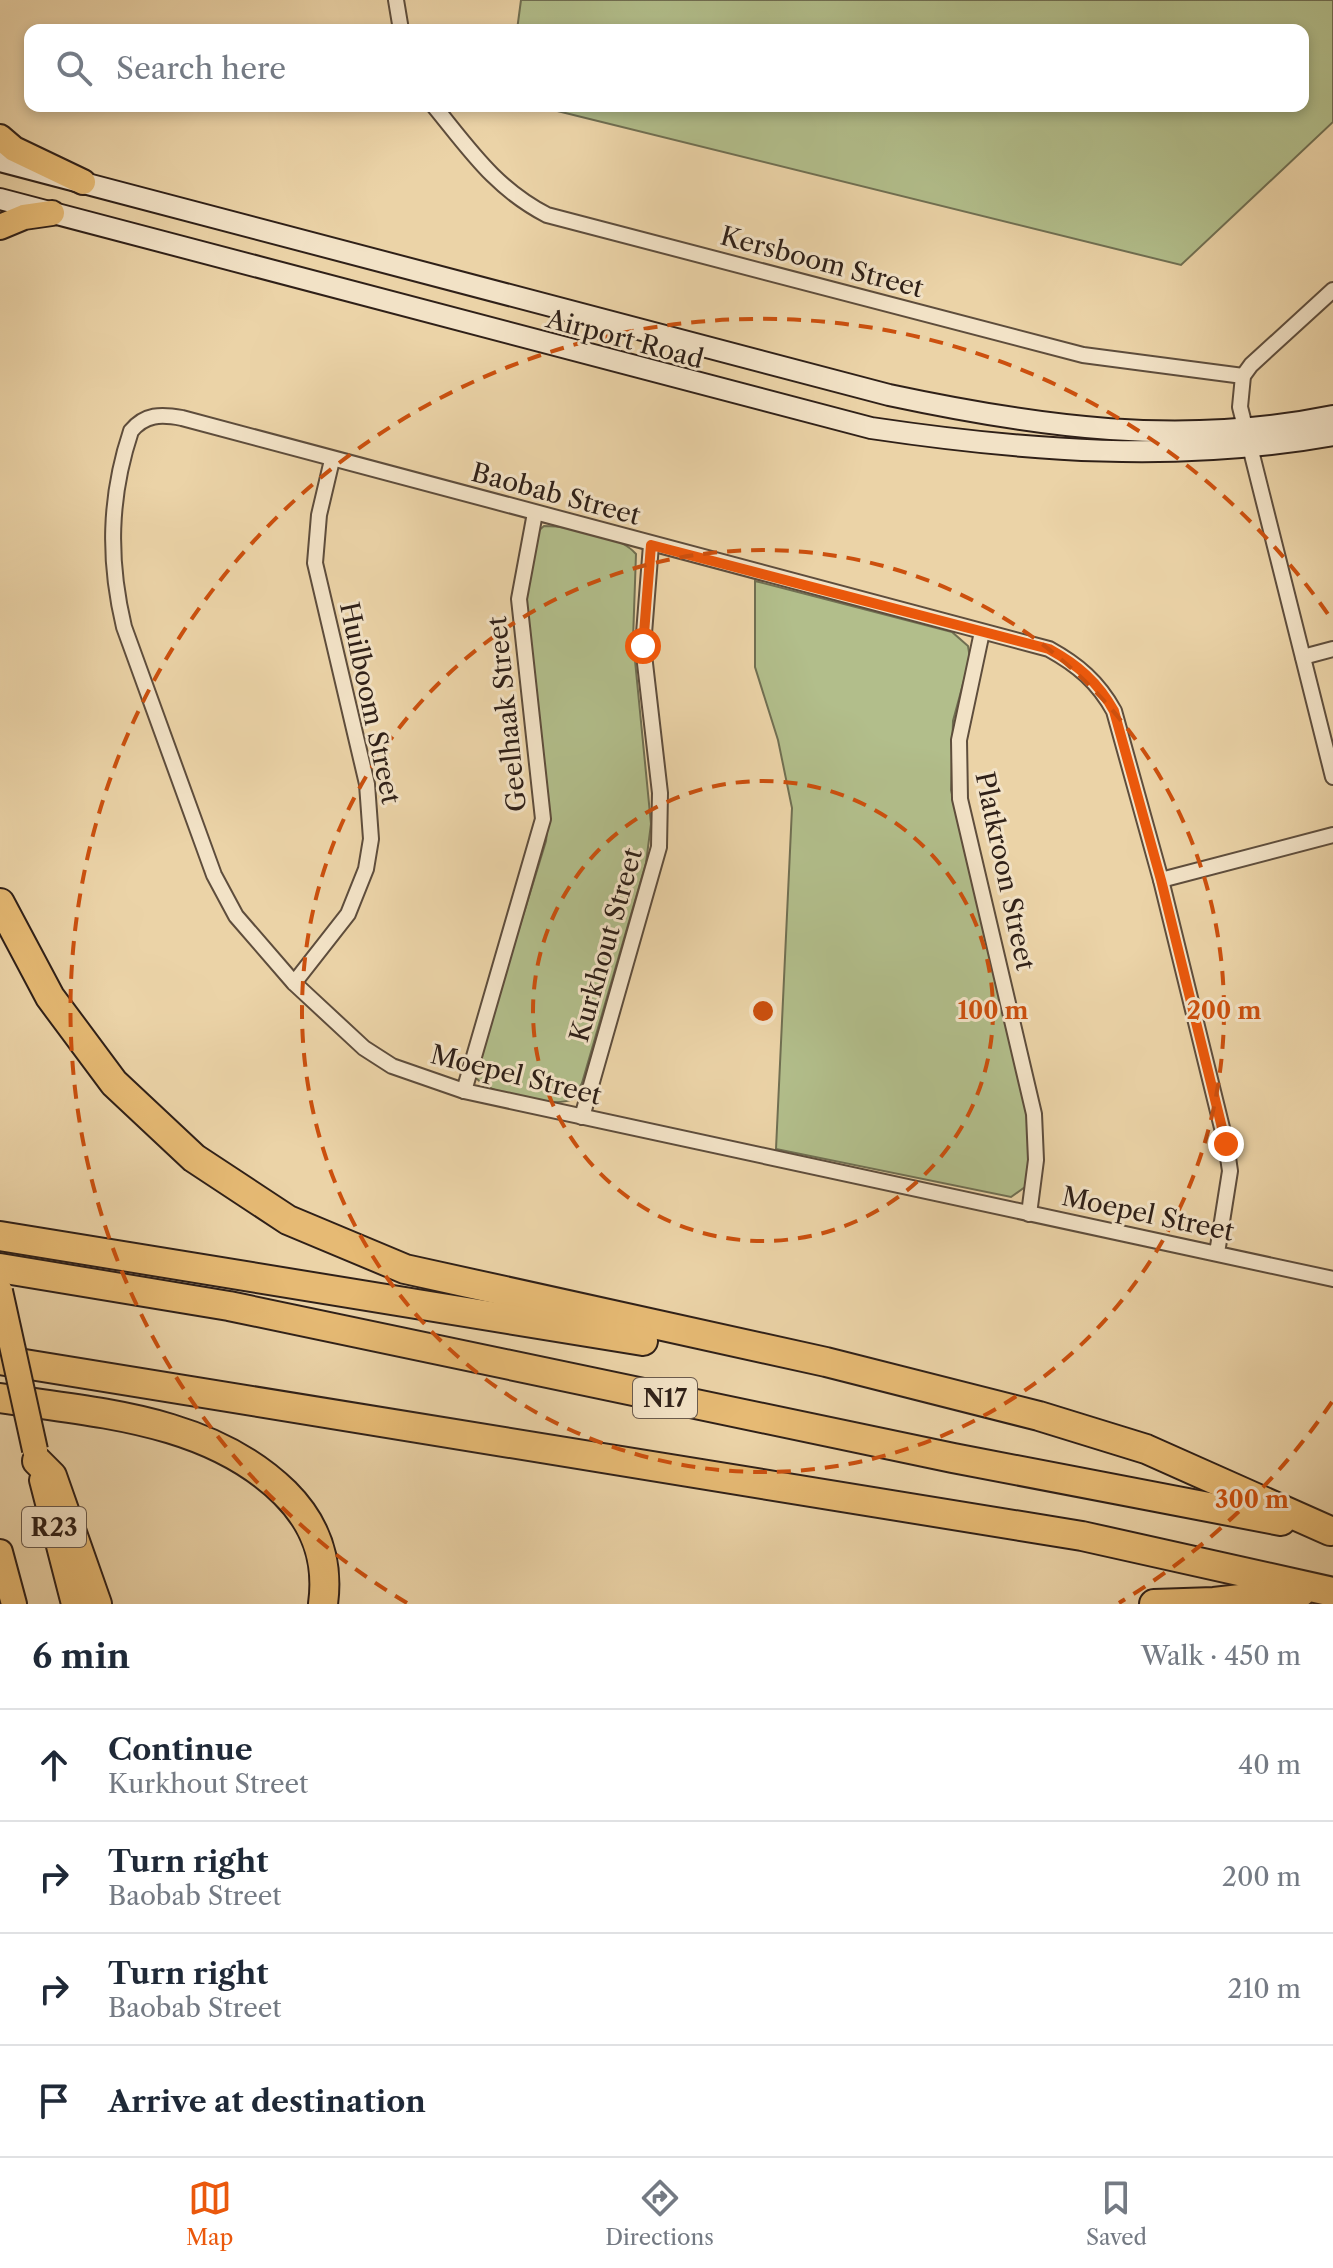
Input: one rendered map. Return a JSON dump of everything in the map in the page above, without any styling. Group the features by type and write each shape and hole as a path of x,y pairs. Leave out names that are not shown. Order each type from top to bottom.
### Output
{"highway":[{"path":"0,903 50,997 114,1083 194,1158 288,1220 340,1244 418,1272 826,1362 1039,1416 1146,1449 1332,1531"},
{"path":"0,1236 822,1371 1039,1416"},
{"name":"N17","path":"0,1268 229,1306 953,1458 1332,1531"},
{"path":"0,1360 1082,1536 1327,1591"},
{"path":"0,1398 149,1423 198,1438 244,1458 290,1499 312,1527 324,1569 323,1604"},
{"path":"36,1456 52,1476 97,1604"},
{"path":"1154,1604 1214,1602 1327,1591"}],"main road":[{"path":"0,137 14,149 83,182"},
{"name":"Airport Road","path":"0,161 889,395 1003,419 1086,429 1246,438"},
{"name":"Airport Road","path":"0,199 871,428 986,445 1092,453 1246,438"},
{"path":"0,227 24,217 52,213"},
{"path":"1246,438 1333,416"},
{"path":"1246,438 1333,435"},
{"name":"R23","path":"0,1291 36,1456 74,1604"},
{"name":"R23","path":"0,1552 14,1604"}],"street":[{"path":"396,0 400,24"},
{"name":"Kersboom Street","path":"439,112 497,183 519,201 547,215 1083,355 1243,376"},
{"path":"1333,290 1243,376 1240,407 1333,777"},
{"name":"Baobab Street","path":"165,415 1049,649 1069,661 1103,690 1114,711 1161,880 1226,1144 1230,1171 1217,1253"},
{"name":"Moepel Street","path":"165,415 139,422 126,447 112,518 115,586 124,627 214,875 236,916 294,983 364,1048 392,1066 464,1091 1333,1279"},
{"name":"Huilboom Street","path":"294,983 348,914 366,869 371,839 367,784 315,563 319,515 332,460"},
{"name":"Geelhaak Street","path":"464,1091 543,819 519,599 535,513"},
{"name":"Kurkhout Street","path":"582,1117 659,847 660,793 643,646 651,545"},
{"name":"Platkroon Street","path":"982,632 959,740 960,799 1034,1114 1036,1160 1029,1214"},
{"path":"1303,657 1333,649"},
{"path":"1161,880 1333,835"}],"green space":[{"path":"521,0 1333,0 1333,122 1181,265 561,112 1309,112 1309,24 518,24"},
{"path":"544,526 606,537 636,554 633,640 651,824 646,863 582,1083 575,1098 553,1102 505,1094 480,1082 474,1075 546,841 549,813 523,615 537,532"},
{"path":"755,581 952,632 968,646 970,658 953,721 951,790 1028,1116 1030,1151 1025,1187 1011,1197 776,1149 792,808 778,740 755,667"}],"route":[{"path":"643,646 651,545 1049,649 1089,675 1103,690 1114,711 1161,880 1226,1144"}]}
